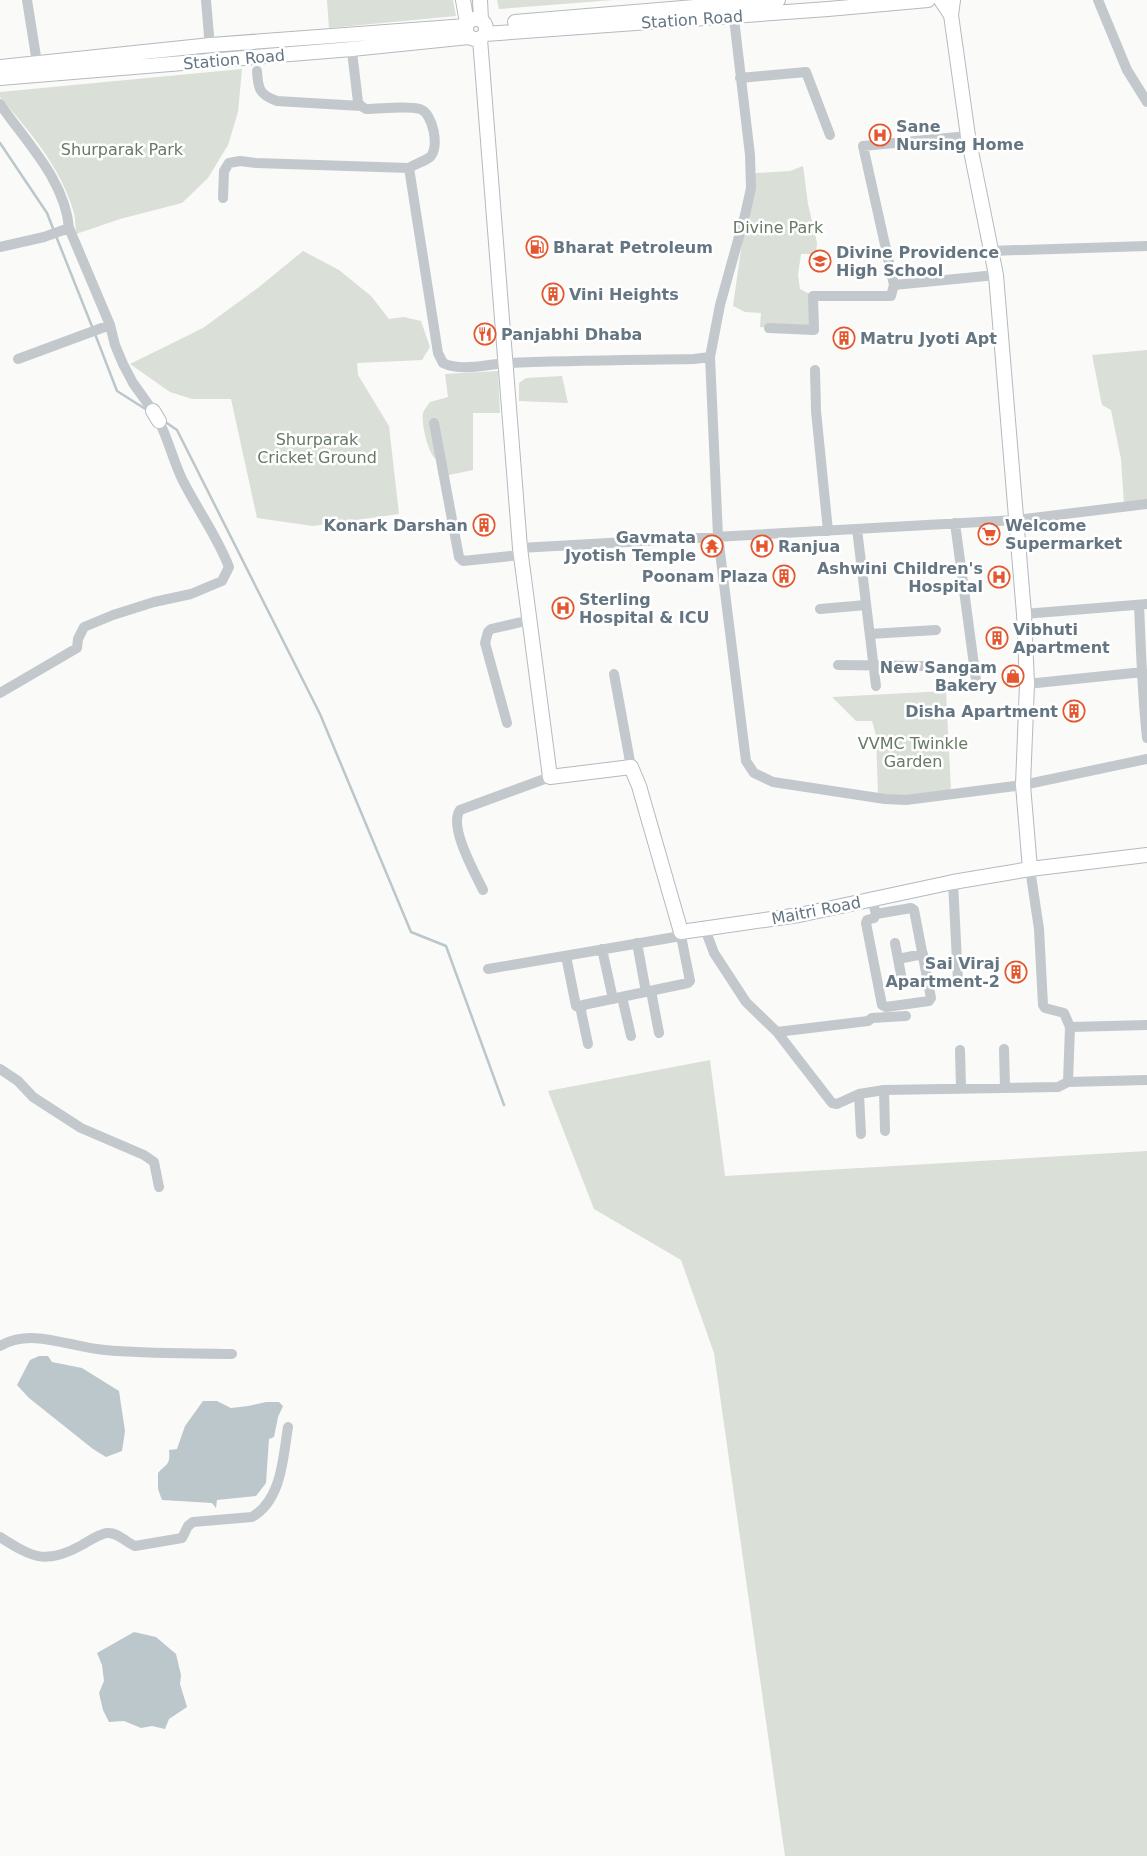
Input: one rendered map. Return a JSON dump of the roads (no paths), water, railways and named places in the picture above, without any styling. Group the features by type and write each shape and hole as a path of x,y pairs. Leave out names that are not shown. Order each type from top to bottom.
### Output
{"street":[{"path":"27,0 38,69"},
{"path":"206,0 211,60"},
{"path":"463,0 476,29"},
{"path":"480,0 476,29 521,552 550,777"},
{"name":"Station Road","path":"733,10 778,0"},
{"name":"Station Road","path":"144,59 211,45 560,23 630,17 699,8 733,10 928,0"},
{"path":"940,0 951,15"},
{"path":"952,0 951,15 968,136 996,275 1024,614 1027,684 1023,785 1030,869 1040,929 1043,1005 1045,1008 1064,1013 1070,1027 1068,1082"},
{"path":"1098,0 1127,70 1147,102"},
{"path":"733,10 750,155 751,188 720,305 710,357 718,536 746,761 754,774 773,782 885,800 906,800 1023,785 1147,759"},
{"name":"Station Road","path":"0,78 38,69 144,59 211,60 352,49 476,29"},
{"path":"350,35 360,106"},
{"path":"244,43 246,58"},
{"name":"Station Road","path":"0,67 38,69"},
{"path":"223,198 224,171 229,163 240,161 409,168 430,157 434,150 435,141 428,114 422,109 366,109 360,106 268,98 258,86 257,71"},
{"path":"740,78 806,72 830,135"},
{"path":"0,104 38,156 58,189 68,212 67,228 110,325 123,364 133,383 156,416 182,478 203,519 221,548 229,568 222,581 191,594 154,602 113,615 84,627 78,639 77,648 0,693"},
{"path":"769,328 814,330 813,296 891,296 894,284 863,146 968,136"},
{"path":"409,168 438,353 443,363 454,367 506,363 694,359 710,357"},
{"path":"0,247 44,237 67,228"},
{"path":"990,251 1147,246"},
{"path":"894,284 996,275"},
{"path":"18,359 110,325"},
{"path":"815,370 816,411 828,531"},
{"path":"434,423 458,557 463,561 521,552 718,536 1016,520 1147,504"},
{"path":"955,524 976,680"},
{"path":"857,529 876,686"},
{"path":"1024,614 1143,604 1143,672 1147,738"},
{"path":"820,609 866,605"},
{"path":"508,723 485,643 485,637 491,629 530,620"},
{"path":"870,634 936,630"},
{"path":"838,665 922,666"},
{"path":"1027,684 1143,672"},
{"path":"581,1008 583,1005 648,992 690,981 681,934 639,786 630,767 614,674"},
{"path":"483,890 457,831 456,814 460,810 550,777 630,767"},
{"name":"Maitri Road","path":"488,969 637,943 705,928 799,915 953,882 1030,869 1147,855"},
{"path":"953,882 958,981"},
{"path":"872,899 876,914"},
{"path":"911,908 914,910 931,998 929,1001 886,1007 882,1005 866,924 867,920 874,918 876,914 911,908"},
{"path":"705,928 714,953 746,1002 777,1032 832,1103 837,1104 859,1094 884,1090 1058,1087 1068,1082 1147,1080"},
{"path":"637,943 660,1033"},
{"path":"895,943 902,980"},
{"path":"602,949 631,1036"},
{"path":"898,959 923,954"},
{"path":"566,956 576,1006 581,1008"},
{"path":"581,1008 588,1044"},
{"path":"777,1032 868,1021 872,1018 906,1016"},
{"path":"1070,1027 1147,1025"},
{"path":"1004,1049 1005,1087"},
{"path":"960,1050 961,1088"},
{"path":"0,1069 18,1081 33,1097 81,1128 144,1155 154,1162 159,1187"},
{"path":"884,1090 885,1130"},
{"path":"859,1094 861,1134"},
{"path":"0,1346 12,1340 34,1338 105,1350 232,1354"},
{"path":"0,1537 29,1555 46,1557 62,1555 107,1533 117,1534 135,1546 182,1538 188,1526 193,1522 252,1517 259,1513 273,1496 280,1475 288,1427"}],"waterway":[{"path":"0,143 47,213 54,231"},
{"path":"56,236 93,329"},
{"path":"95,334 117,391 147,410"},
{"path":"164,421 177,430 320,714 411,932 446,946 504,1105"}],"place":[{"name":"Sane Nursing Home","path":"880,135"},
{"name":"Bharat Petroleum","path":"537,247"},
{"name":"Divine Providence High School","path":"820,261"},
{"name":"Vini Heights","path":"553,294"},
{"name":"Panjabhi Dhaba","path":"485,334"},
{"name":"Matru Jyoti Apt","path":"844,338"},
{"name":"Konark Darshan","path":"484,525"},
{"name":"Welcome Supermarket","path":"989,534"},
{"name":"Gavmata Jyotish Temple","path":"712,546"},
{"name":"Ranjua","path":"762,546"},
{"name":"Poonam Plaza","path":"784,576"},
{"name":"Ashwini Children's Hospital","path":"999,577"},
{"name":"Sterling Hospital & ICU","path":"563,608"},
{"name":"Vibhuti Apartment","path":"997,638"},
{"name":"New Sangam Bakery","path":"1013,676"},
{"name":"Disha Apartment","path":"1074,711"},
{"name":"Sai Viraj Apartment-2","path":"1016,972"}],"park label":[{"name":"Shurparak Park","path":"122,149"},
{"name":"Divine Park","path":"778,227"},
{"name":"Shurparak Cricket Ground","path":"317,448"},
{"name":"VVMC Twinkle Garden","path":"913,752"}]}
